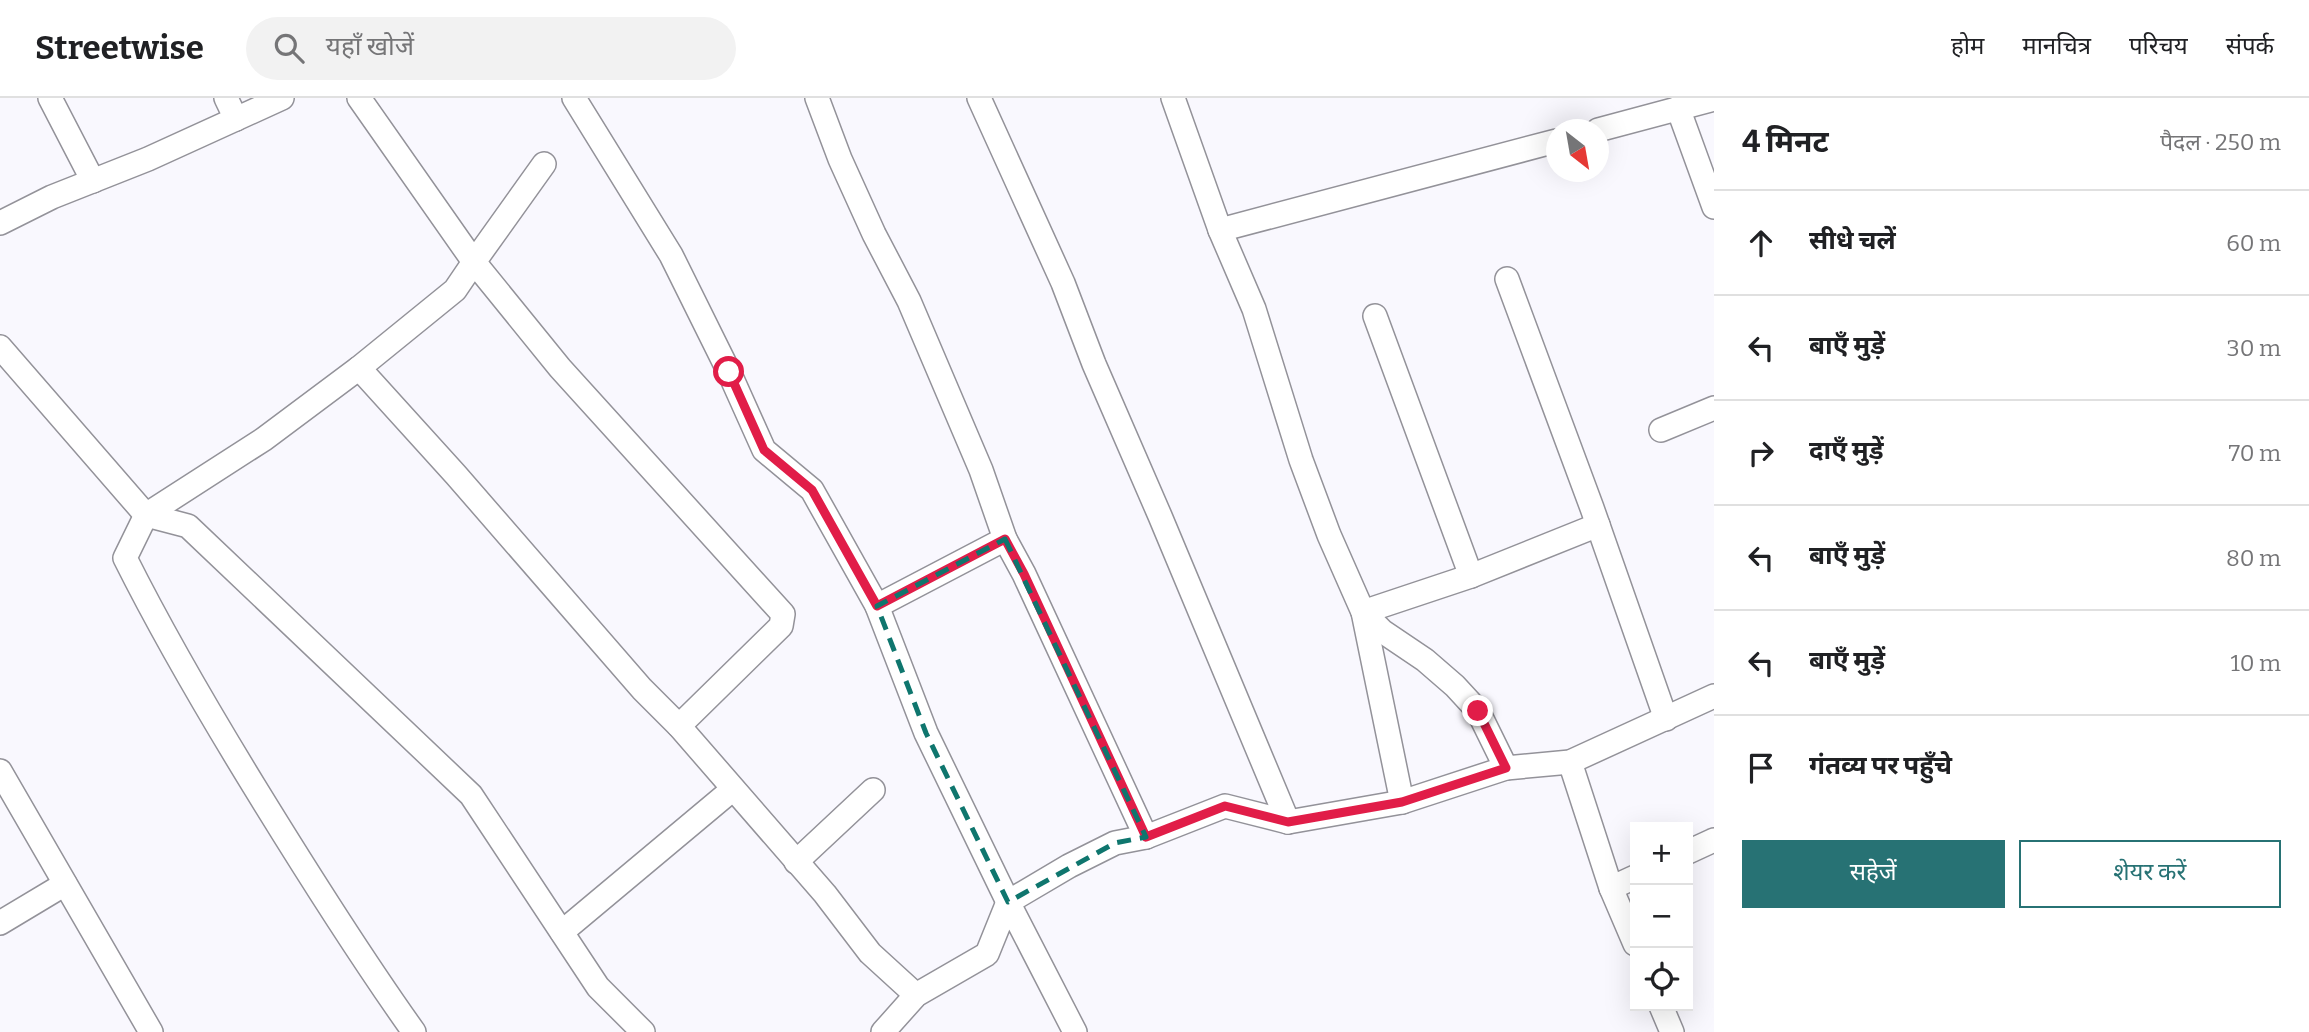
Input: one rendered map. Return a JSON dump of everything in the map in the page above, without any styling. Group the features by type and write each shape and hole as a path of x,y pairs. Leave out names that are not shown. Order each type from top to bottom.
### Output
{"street":[{"path":"50,98 93,181"},
{"path":"226,98 236,119"},
{"path":"0,223 52,197 282,98"},
{"path":"359,98 474,262 560,368 783,614 781,626 678,726"},
{"path":"574,98 671,255 764,450 812,490 877,606 926,733 1075,1032"},
{"path":"817,98 874,234 909,301 952,398 1005,539 1024,574 1146,837"},
{"path":"979,98 1063,283 1094,364 1288,822"},
{"path":"1173,98 1220,230 1254,309 1301,460 1329,535 1363,612 1402,802"},
{"path":"1609,127 1714,99"},
{"path":"1678,108 1714,207"},
{"path":"1220,230 1546,144"},
{"path":"414,1032 312,881 161,630 125,558 146,515 264,439 359,368 455,290 544,164"},
{"path":"1507,279 1666,719"},
{"path":"1375,316 1471,576"},
{"path":"0,347 146,515 188,526 471,795 598,987 643,1032"},
{"path":"359,368 642,689 678,726 796,862 870,953 916,995"},
{"path":"1661,430 1714,408"},
{"path":"1363,612 1471,576 1598,525"},
{"path":"877,606 1005,539"},
{"path":"1363,612 1382,631 1425,660 1478,711 1506,768"},
{"path":"883,1032 916,995 987,954 1008,902 1115,843 1146,837 1225,806 1288,822 1402,802 1506,768 1570,762 1714,696"},
{"path":"1570,762 1611,888 1630,932"},
{"path":"0,771 151,1032"},
{"path":"562,932 733,789"},
{"path":"796,862 873,790"},
{"path":"1693,850 1714,839"},
{"path":"1611,888 1630,879"},
{"path":"0,923 65,884"},
{"path":"1663,1011 1672,1032"}],"highlighted area":[{"path":"1005,539 1146,837 1115,843 1008,902 926,733 877,606"}],"route":[{"path":"729,372 764,450 812,490 877,606 1005,539 1024,574 1146,837 1225,806 1288,822 1402,802 1506,768 1478,711"}]}
